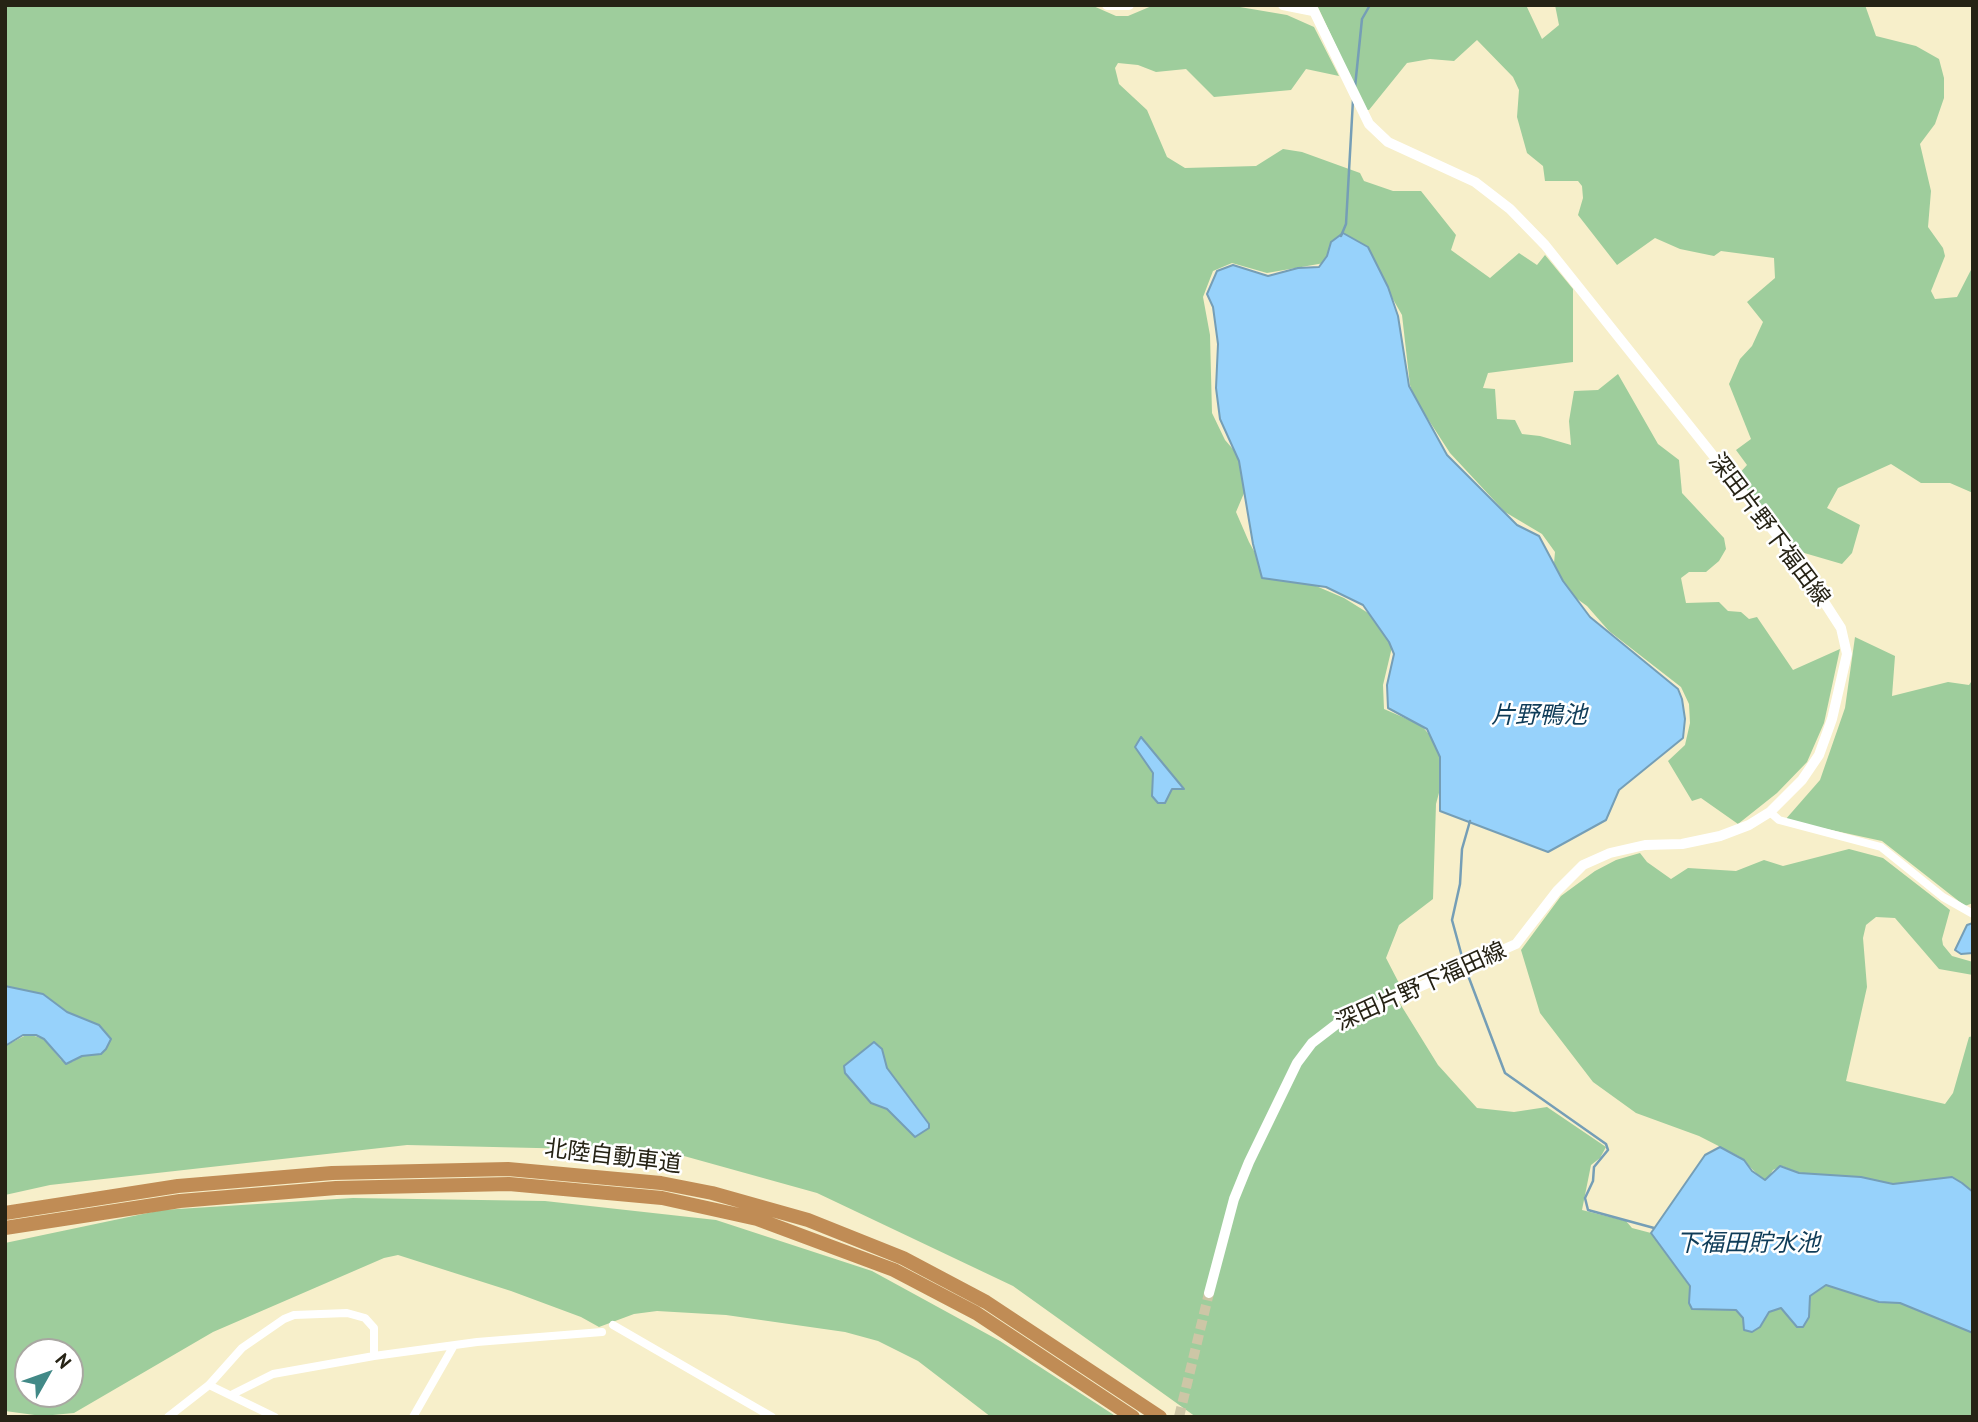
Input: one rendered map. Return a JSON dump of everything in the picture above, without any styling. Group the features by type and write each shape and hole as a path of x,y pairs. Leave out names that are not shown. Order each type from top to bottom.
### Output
{"highway":[{"name":"北陸自動車道","path":"5,1213 178,1186 332,1173 508,1169 661,1183 712,1193 808,1220 903,1258 986,1302 1160,1417"},
{"name":"北陸自動車道","path":"5,1228 180,1201 336,1188 509,1184 662,1198 757,1219 894,1270 976,1313 1133,1417"}],"main road":[{"path":"1107,5 1129,5"},
{"path":"1283,5 1312,8"},
{"name":"深田片野下福田線","path":"1209,1293 1234,1199 1254,1149 1297,1063 1319,1037 1338,1023 1516,944 1557,891 1583,866 1632,847 1682,844 1720,836 1749,825 1770,812 1811,768 1832,719 1847,654 1846,641 1835,618 1799,563 1545,245 1510,209 1475,182 1388,142 1369,124 1312,8"}],"street":[{"path":"1770,812 1779,820 1881,847 1943,897 1973,914"},
{"path":"168,1417 209,1385 242,1348 294,1315 347,1313 365,1318 374,1328 374,1356"},
{"path":"613,1325 772,1417"},
{"path":"233,1394 274,1374 374,1356 602,1332"},
{"path":"413,1417 453,1347"},
{"path":"209,1385 233,1394 275,1417"}],"green space":[{"path":"5,5 1091,5 1116,16 1128,16 1154,5 1228,5 1287,15 1314,27 1339,76 1306,69 1291,90 1214,97 1186,69 1156,72 1138,65 1118,63 1115,68 1119,84 1147,110 1167,157 1185,168 1256,166 1283,149 1302,152 1360,173 1364,181 1393,191 1421,191 1456,235 1451,250 1490,278 1519,253 1537,265 1545,255 1573,289 1573,362 1488,373 1483,388 1495,389 1497,419 1515,420 1522,434 1571,445 1569,421 1574,391 1598,390 1618,374 1658,444 1679,460 1682,493 1724,538 1726,549 1719,561 1706,572 1689,572 1681,578 1686,603 1719,602 1728,611 1741,612 1749,619 1757,617 1793,670 1840,649 1824,723 1807,762 1777,793 1738,824 1701,798 1692,801 1668,761 1685,745 1690,723 1689,704 1681,687 1609,631 1587,606 1569,593 1553,575 1555,552 1542,534 1505,512 1450,453 1415,399 1410,385 1402,315 1374,266 1330,262 1267,273 1232,263 1213,271 1203,297 1210,335 1212,413 1225,440 1246,464 1250,479 1236,512 1249,542 1260,562 1344,598 1381,621 1393,643 1383,685 1384,709 1421,725 1439,746 1447,763 1436,804 1433,899 1399,925 1386,958 1401,987 1399,1002 1438,1065 1477,1108 1514,1112 1547,1107 1606,1147 1600,1158 1591,1165 1582,1210 1626,1221 1632,1228 1651,1233 1690,1286 1689,1297 1695,1310 1724,1307 1736,1310 1743,1318 1743,1325 1760,1327 1769,1312 1781,1308 1785,1309 1792,1321 1809,1317 1810,1296 1826,1285 1866,1295 1874,1300 1900,1303 1973,1333 1973,1417 1196,1417 1013,1286 817,1193 666,1151 407,1145 50,1185 5,1195 5,1046 28,1034 44,1039 61,1060 72,1062 82,1056 101,1054 99,1025 67,1012 43,994 5,986","holes":["1153,773 1172,789 1165,802 1152,796","874,1042 882,1049 887,1068 929,1123 910,1132 887,1109 871,1103 844,1066"]},
{"path":"1317,5 1526,5 1542,39 1559,25 1555,5 1865,5 1876,36 1916,46 1939,59 1944,78 1944,98 1935,124 1920,144 1931,191 1928,227 1943,248 1945,256 1931,291 1935,299 1957,297 1973,266 1973,493 1950,483 1921,483 1891,464 1838,488 1827,508 1860,525 1852,553 1842,564 1794,550 1736,477 1747,465 1736,450 1751,439 1729,384 1740,359 1752,346 1763,322 1747,302 1775,278 1774,258 1721,251 1714,256 1680,249 1655,238 1617,265 1578,215 1583,198 1582,186 1578,181 1545,181 1543,166 1527,153 1517,117 1519,90 1513,77 1477,40 1454,61 1430,59 1407,63 1369,110 1366,110"},
{"path":"1855,637 1895,656 1892,696 1948,682 1969,685 1973,679 1973,903 1965,906 1882,841 1785,820 1820,780 1845,708"},
{"path":"1849,849 1883,858 1950,910 1942,939 1943,945 1952,956 1973,962 1973,975 1939,969 1895,918 1876,917 1866,925 1863,938 1867,987 1846,1081 1945,1104 1953,1093 1969,1037 1973,1036 1973,1192 1952,1177 1900,1184 1799,1173 1782,1166 1773,1170 1767,1180 1761,1178 1740,1157 1699,1136 1636,1113 1593,1082 1540,1013 1521,950 1561,896 1595,871 1616,860 1640,853 1647,862 1671,879 1688,868 1736,871 1764,860 1783,866"},
{"path":"353,1198 545,1201 716,1220 872,1271 1000,1341 1117,1417 991,1417 918,1361 878,1341 845,1332 726,1315 657,1311 634,1314 599,1327 581,1317 511,1291 398,1255 384,1258 213,1332 84,1407 84,1338 14,1338 14,1408 83,1408 74,1413 42,1416 5,1411 5,1243 162,1210"}],"water":[{"name":"片野鴨池","path":"1343,233 1368,247 1388,287 1398,316 1409,386 1447,455 1517,525 1539,536 1563,581 1590,617 1678,689 1682,699 1685,719 1683,738 1619,790 1606,820 1548,852 1440,811 1440,757 1427,729 1388,708 1387,685 1394,654 1389,642 1363,605 1326,587 1262,578 1253,544 1239,461 1220,419 1216,388 1218,344 1213,307 1207,294 1217,271 1233,265 1268,276 1298,268 1319,267 1327,256 1331,242"},
{"path":"1141,737 1184,789 1172,789 1165,803 1158,803 1152,796 1153,773 1135,747"},
{"path":"1973,923 1973,953 1961,954 1955,950 1967,925"},
{"path":"5,986 43,994 67,1012 99,1025 111,1039 106,1049 101,1054 82,1056 66,1064 44,1039 36,1035 23,1035 5,1046"},
{"path":"874,1042 882,1049 887,1068 929,1124 929,1128 915,1137 887,1109 871,1103 845,1073 844,1066"},
{"name":"下福田貯水池","path":"1720,1147 1744,1160 1752,1171 1765,1180 1780,1166 1799,1173 1861,1177 1893,1184 1952,1177 1962,1183 1973,1192 1973,1333 1900,1303 1879,1302 1826,1285 1810,1296 1809,1317 1803,1327 1797,1327 1781,1308 1769,1312 1760,1327 1752,1332 1744,1330 1743,1318 1736,1310 1692,1309 1689,1303 1690,1286 1651,1233 1705,1155"}],"waterway":[{"path":"1355,87 1362,19 1370,5"},
{"path":"1341,236 1346,224 1353,100"},
{"path":"1464,964 1452,920 1460,884 1462,849 1470,821"},
{"path":"1466,970 1505,1073 1606,1144 1608,1150 1594,1167 1593,1181 1585,1198 1588,1210 1654,1228"}],"tunnel":[{"path":"1179,1417 1209,1293"}]}
